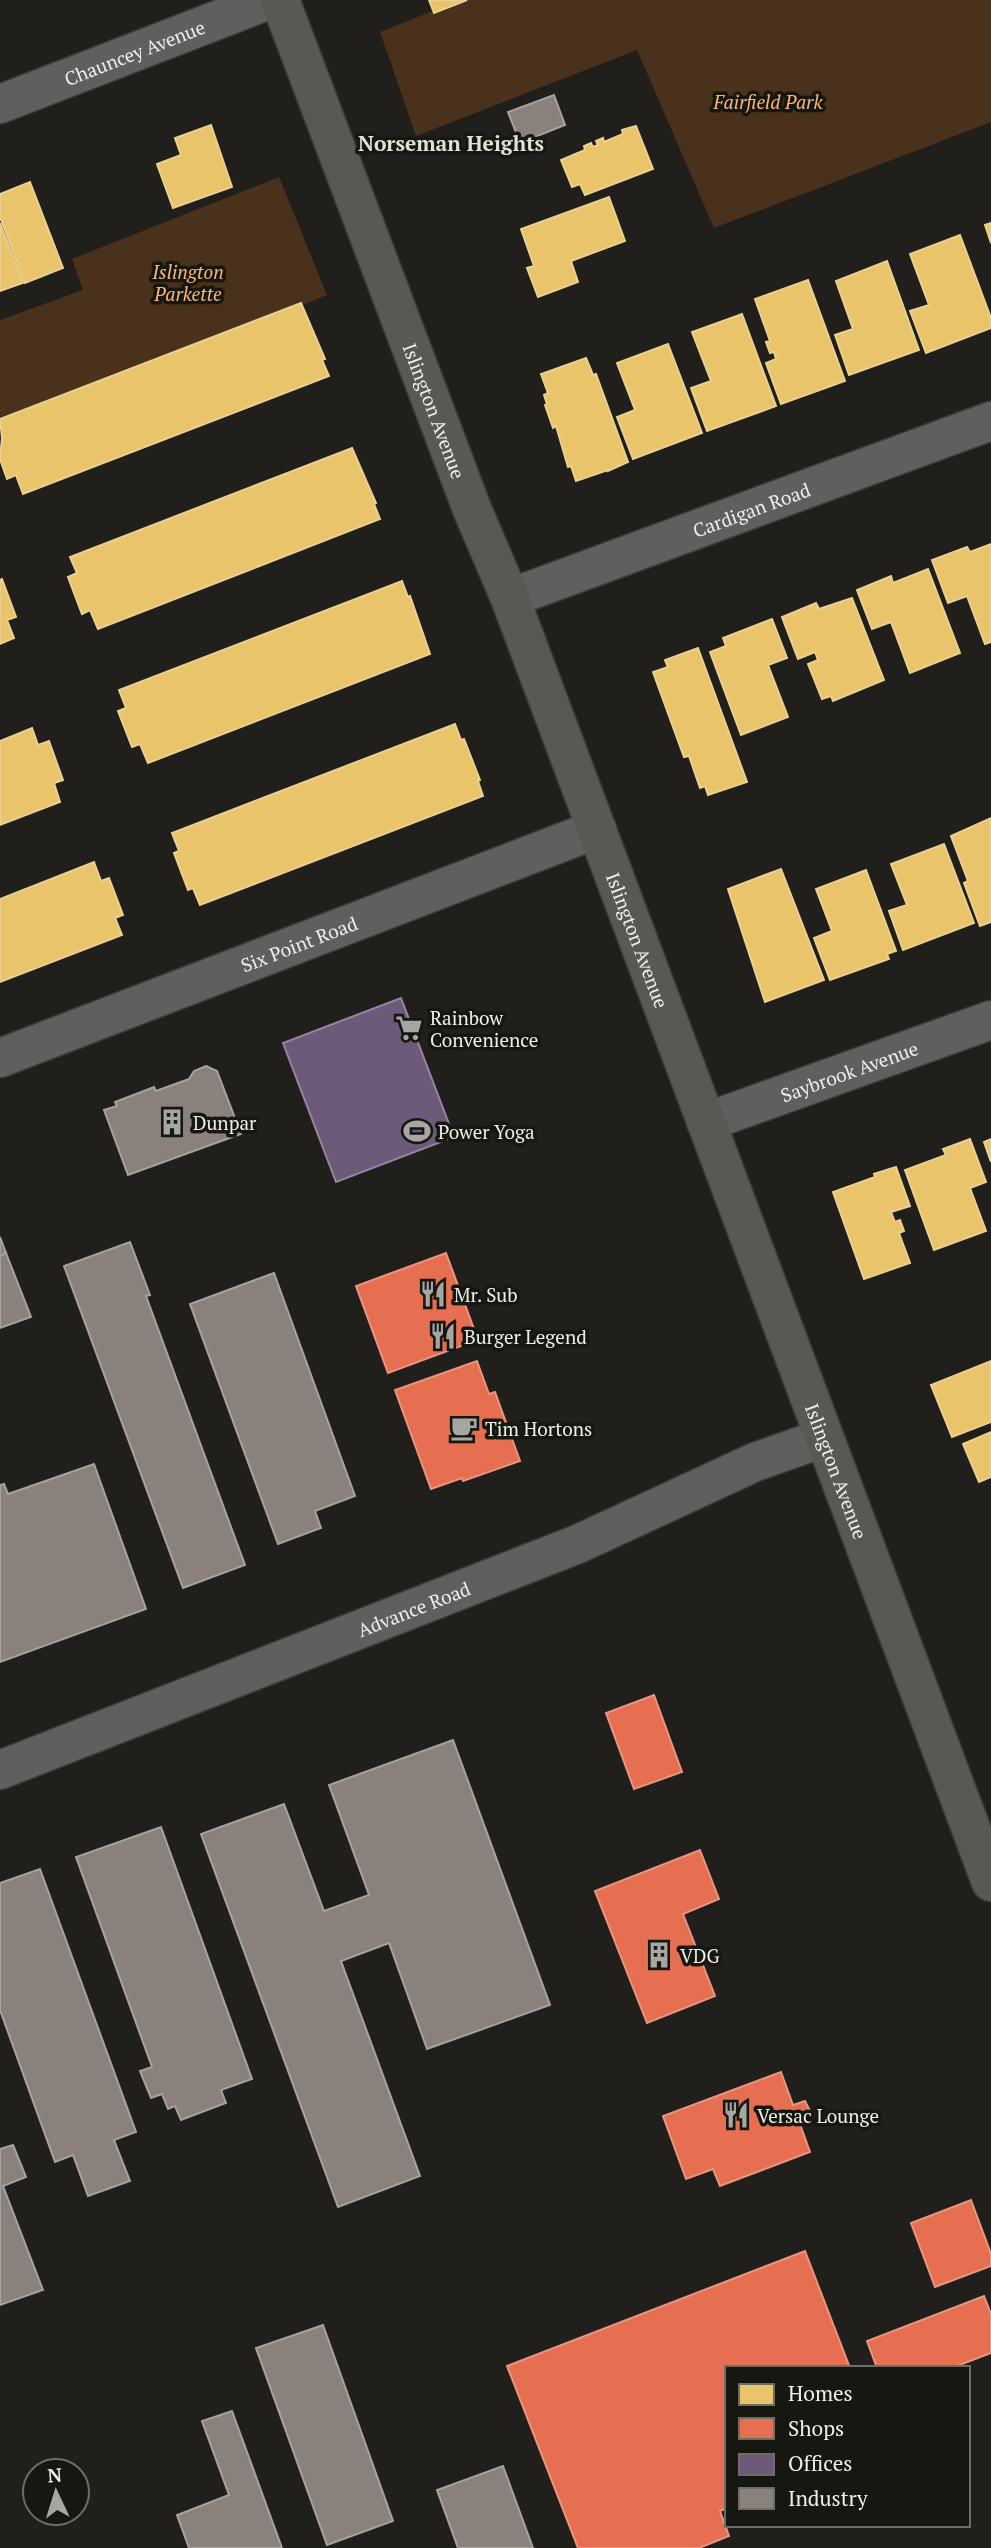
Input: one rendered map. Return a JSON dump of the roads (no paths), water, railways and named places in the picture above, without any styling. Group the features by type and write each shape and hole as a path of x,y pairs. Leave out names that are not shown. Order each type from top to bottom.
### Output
{"main road":[{"name":"Islington Avenue","path":"280,0 472,509 510,598 991,1882"}],"street":[{"name":"Chauncey Avenue","path":"0,104 269,0"},
{"name":"Cardigan Road","path":"510,598 991,421"},
{"name":"Six Point Road","path":"0,1058 597,829"},
{"name":"Saybrook Avenue","path":"706,1122 991,1020"},
{"name":"Advance Road","path":"0,1770 578,1544 755,1462 823,1438"}],"place":[{"name":"Rainbow Convenience","path":"409,1028"},
{"name":"Dunpar","path":"172,1122"},
{"name":"Power Yoga","path":"417,1131"},
{"name":"Mr. Sub","path":"433,1294"},
{"name":"Burger Legend","path":"443,1336"},
{"name":"Tim Hortons","path":"464,1428"},
{"name":"VDG","path":"659,1955"},
{"name":"Versac Lounge","path":"736,2115"}],"district":[{"name":"Norseman Heights","path":"451,143"}],"park label":[{"name":"Fairfield Park","path":"768,101"},
{"name":"Islington Parkette","path":"188,282"}]}
